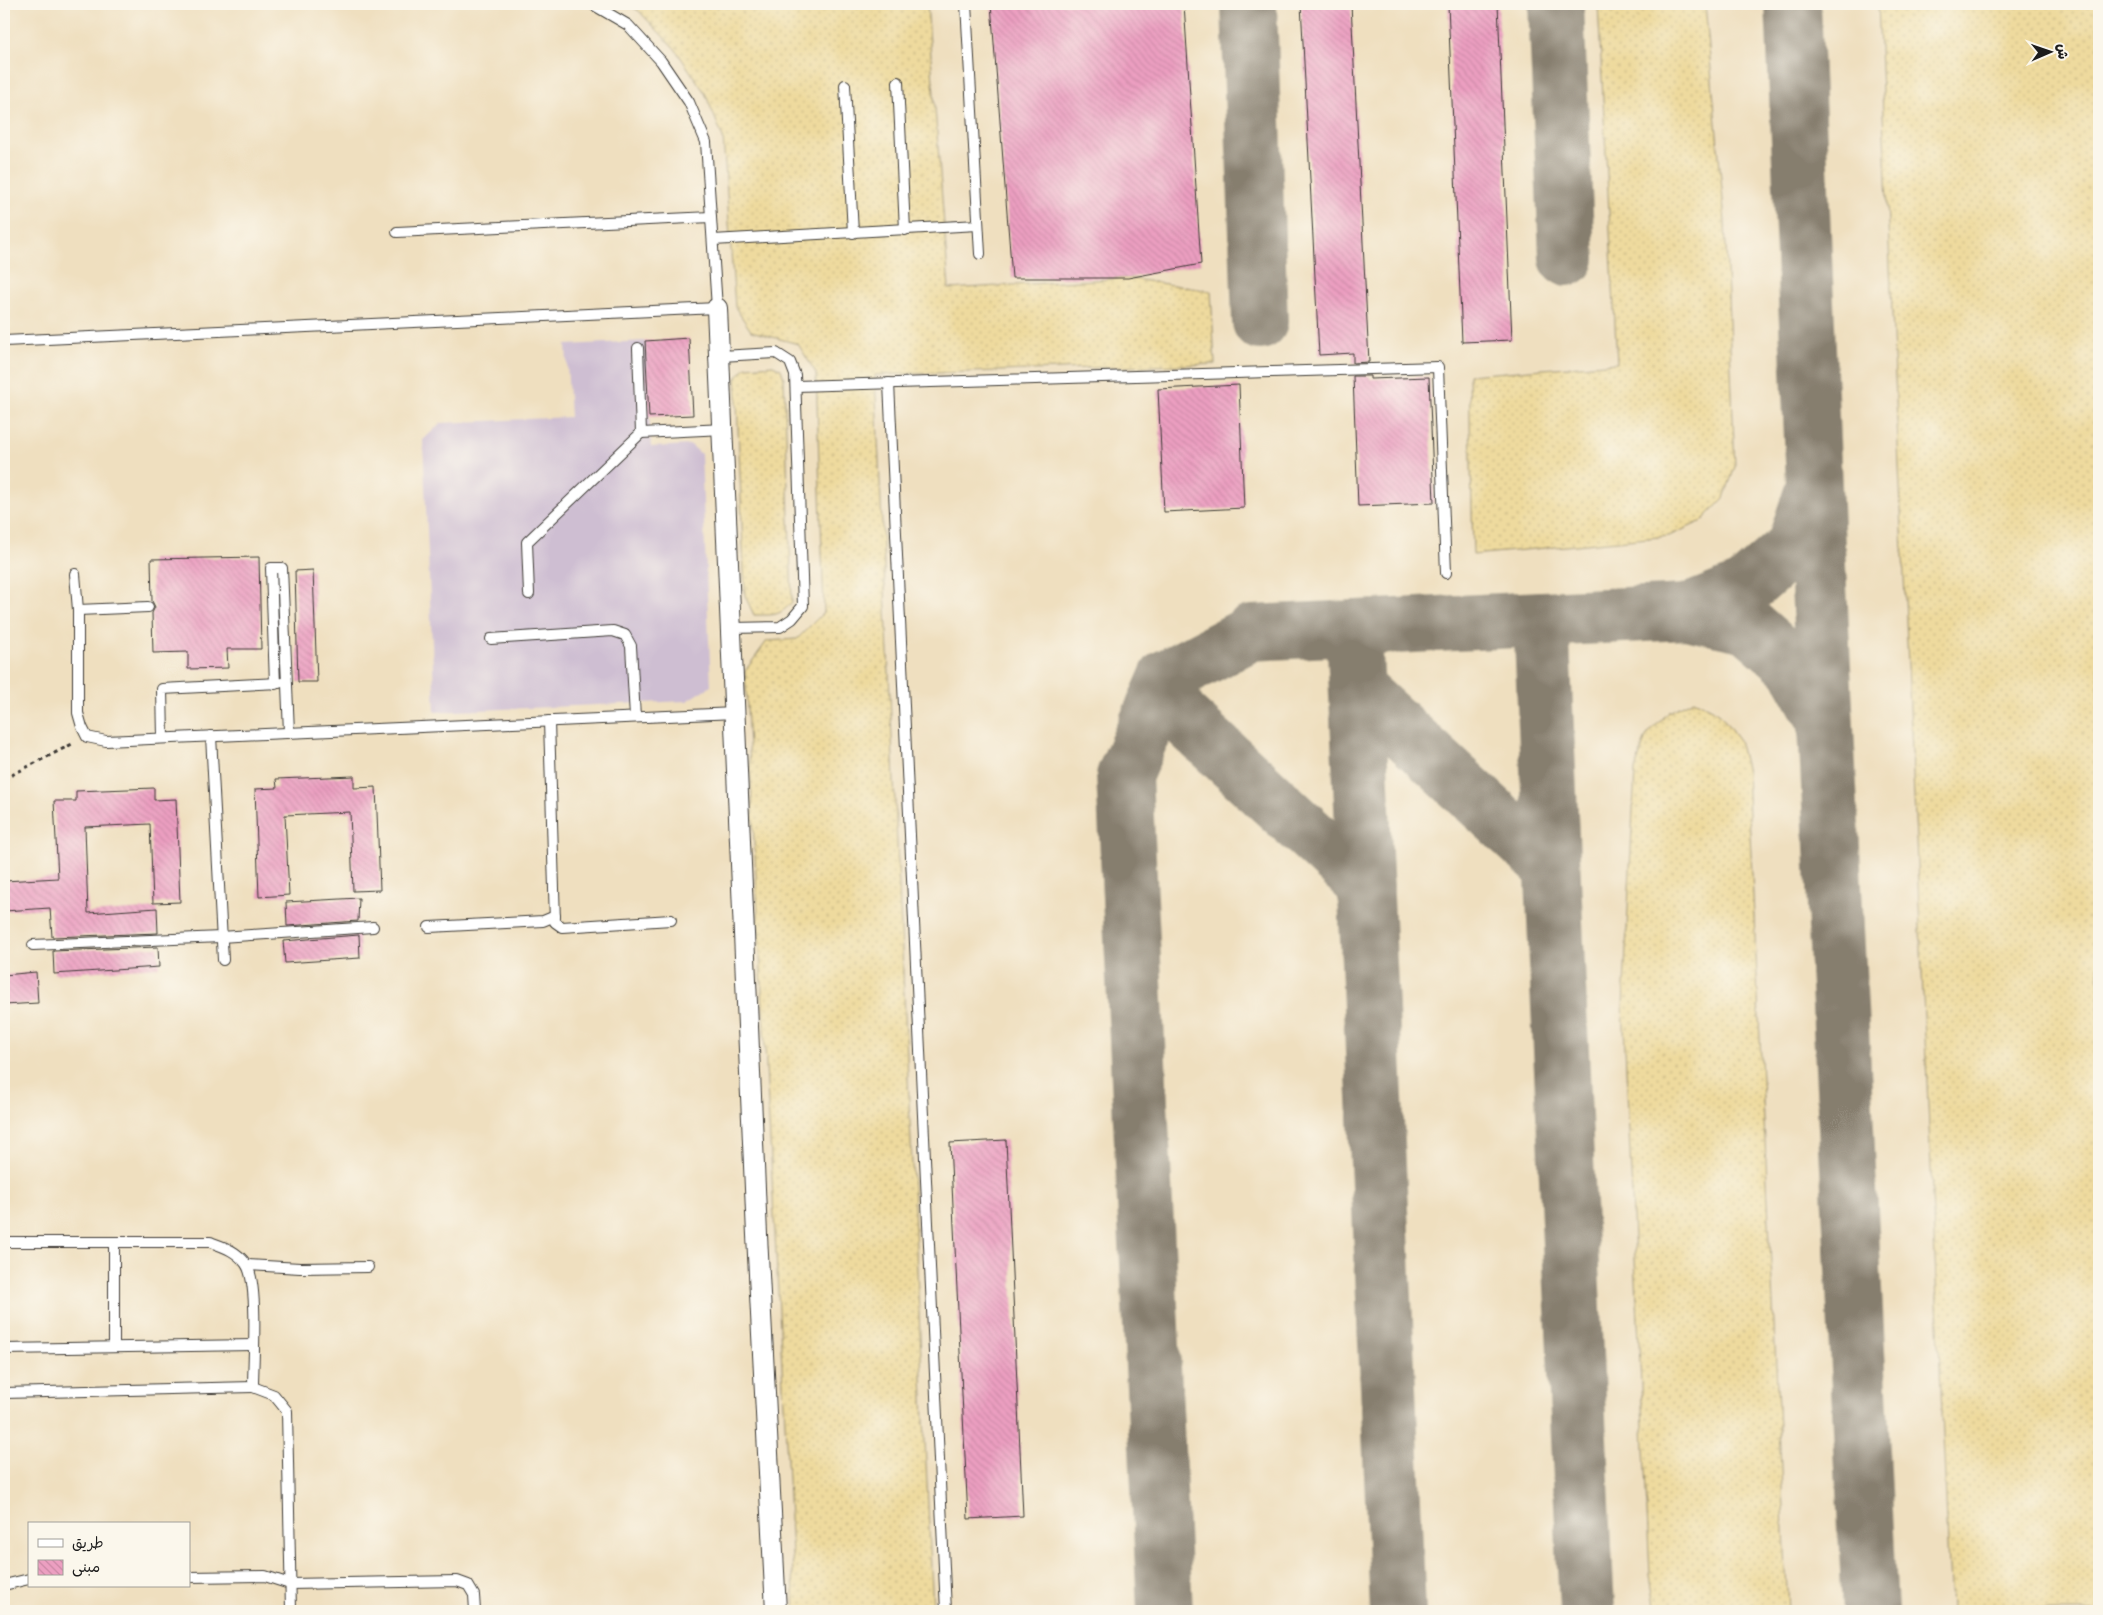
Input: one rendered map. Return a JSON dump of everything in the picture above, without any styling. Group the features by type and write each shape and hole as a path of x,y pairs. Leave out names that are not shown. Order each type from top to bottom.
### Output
{"street":[{"path":"717,308 721,356 756,1226 776,1611"}],"lane":[{"path":"4,341 717,308 706,142 689,102 661,60 628,24 592,4"},
{"path":"966,4 980,254"},
{"path":"898,82 905,230"},
{"path":"845,85 853,233"},
{"path":"397,232 711,217"},
{"path":"712,240 978,226"},
{"path":"638,348 641,433"},
{"path":"721,356 776,353 790,362 795,375 796,386 803,606 792,619 780,626 732,628"},
{"path":"796,386 1438,367 1446,573"},
{"path":"889,383 946,1611"},
{"path":"529,594 527,542 641,433 724,429"},
{"path":"275,684 271,568 282,568 289,732"},
{"path":"75,574 78,610 78,713 82,727 88,737 106,741 735,712"},
{"path":"78,610 148,607"},
{"path":"492,639 613,632 625,635 631,646 635,717"},
{"path":"163,738 162,689 287,682"},
{"path":"549,720 555,922 562,927 671,920"},
{"path":"211,736 223,960"},
{"path":"429,927 543,921 555,916"},
{"path":"33,945 221,937 373,927"},
{"path":"4,1242 210,1242 230,1248 246,1265 253,1287 253,1387"},
{"path":"114,1242 114,1347"},
{"path":"246,1265 300,1268 368,1268"},
{"path":"4,1349 253,1346"},
{"path":"4,1393 253,1387 274,1395 287,1411 291,1611"},
{"path":"190,1576 265,1576 290,1584 457,1581 468,1585 474,1595 475,1611"},
{"path":"4,1585 28,1579"}],"path":[{"path":"4,779 88,737"}],"shaded area":[{"path":"645,341 651,447 691,445 701,454 711,686 687,701 435,712 423,440 441,423 570,417 566,345"}],"sand":[{"path":"627,4 927,4 949,289 1128,278 1211,291 1215,364 875,375 933,1611 795,1611 745,671 767,641 797,639 824,612 816,373 798,344 751,331 735,307 723,138 705,93 675,49 639,11"},
{"path":"1598,4 1705,4 1725,222 1735,467 1724,498 1702,521 1669,536 1473,555 1469,375 1617,363"},
{"path":"1878,4 2099,4 2099,1611 1951,1611"},
{"path":"773,365 781,369 784,378 792,602 779,613 754,615 745,596 736,378 746,367"},
{"path":"1694,700 1719,713 1739,740 1747,772 1788,1611 1656,1611 1650,1575 1623,1006 1635,770 1646,736 1669,712"}],"building":[{"path":"991,4 1184,4 1201,264 1128,278 1012,278"},
{"path":"1301,4 1351,4 1369,362 1353,363 1353,353 1319,355"},
{"path":"1448,4 1498,4 1512,340 1462,342"},
{"path":"689,338 693,415 649,417 645,341"},
{"path":"1353,376 1370,376 1370,379 1429,377 1434,503 1358,506"},
{"path":"1239,385 1244,508 1164,512 1158,389"},
{"path":"259,557 261,649 227,649 228,668 188,669 188,652 153,653 152,613 155,607 152,601 151,559"},
{"path":"313,570 317,682 298,682 295,571"},
{"path":"354,776 354,788 376,787 380,890 353,891 350,812 285,815 289,895 259,897 255,789 277,788 276,779"},
{"path":"154,788 154,800 176,799 180,902 153,903 150,824 85,827 88,913 157,908 158,933 52,937 50,908 4,911 4,881 58,878 54,801 76,801 76,791"},
{"path":"359,898 358,921 287,926 286,902"},
{"path":"359,935 360,958 285,963 283,941"},
{"path":"158,947 159,967 54,974 53,951"},
{"path":"36,972 38,1003 4,1005 4,975"},
{"path":"1006,1140 1023,1516 968,1519 950,1143"}],"taxiway":[{"path":"1249,4 1260,322"},
{"path":"1556,4 1567,258"},
{"path":"1793,4 1814,485 1870,1611"},
{"path":"1812,492 1794,546 1745,589 1687,612 1748,625 1795,666 1825,720"},
{"path":"1165,1611 1124,776 1167,677 1251,633 1687,612"},
{"path":"1541,619 1587,1611"},
{"path":"1354,628 1398,1611"},
{"path":"1167,677 1177,712 1366,886"},
{"path":"1357,689 1552,868"}]}
